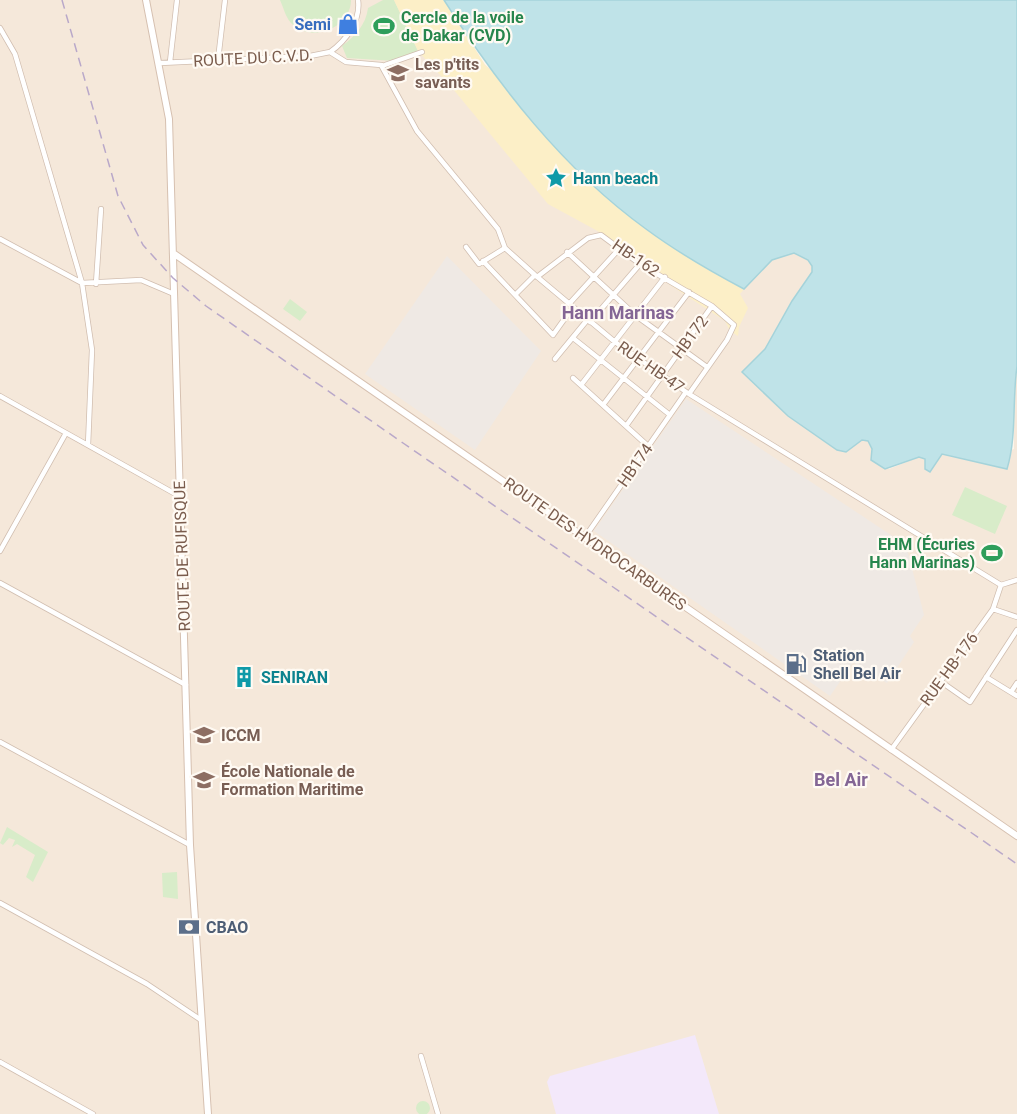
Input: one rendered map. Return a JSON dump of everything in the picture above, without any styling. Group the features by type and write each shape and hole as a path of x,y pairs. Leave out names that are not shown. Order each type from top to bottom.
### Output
{"main road":[{"name":"ROUTE DE RUFISQUE","path":"146,0 169,119 190,845 208,1114"},
{"name":"ROUTE DES HYDROCARBURES","path":"173,253 1017,836"}],"street":[{"path":"170,62 177,0"},
{"path":"218,60 225,0"},
{"path":"330,52 343,41 352,27 360,9 358,0"},
{"path":"0,28 15,54 82,283 92,350 88,445"},
{"name":"ROUTE DU C.V.D.","path":"160,63 310,56 330,52 346,62 381,65"},
{"path":"381,65 422,52"},
{"name":"RUE HB-47","path":"381,65 417,131 498,229 505,248 536,276 638,360 687,393 1001,585"},
{"path":"96,284 101,209"},
{"name":"HB-162","path":"515,295 567,252 596,235 605,236 640,264 712,306 734,325"},
{"path":"0,239 82,283 141,280 174,294"},
{"path":"466,247 553,335 571,305 620,248"},
{"path":"481,263 505,248"},
{"path":"567,252 635,315 707,367"},
{"path":"555,359 589,320 614,297 640,264"},
{"path":"581,385 665,277"},
{"path":"603,405 689,292"},
{"name":"HB172","path":"626,426 712,306"},
{"name":"HB174","path":"585,537 670,415 707,367 734,325"},
{"path":"573,338 670,415"},
{"path":"573,378 648,446"},
{"path":"0,396 179,496"},
{"path":"0,551 66,433"},
{"path":"1001,585 1017,580"},
{"path":"0,583 186,686"},
{"name":"RUE HB-176","path":"891,750 993,609 1001,585"},
{"path":"993,609 1017,618"},
{"path":"940,681 970,702 1017,630"},
{"path":"986,677 1017,696"},
{"path":"1011,692 1017,683"},
{"path":"0,742 190,845"},
{"path":"0,903 147,984 201,1020"},
{"path":"421,1056 438,1114"},
{"path":"0,1062 93,1114"}],"shaded area":[{"path":"0,0 444,0 485,65 772,260 794,253 808,260 812,266 812,272 792,301 765,349 742,372 788,416 837,450 862,440 868,441 872,449 871,460 889,469 919,457 925,459 925,466 942,454 972,460 1014,449 1014,386 1017,366 1017,1114 0,1114"},
{"path":"447,256 541,351 475,450 365,374"},
{"path":"686,399 906,545 924,615 910,636 914,642 887,683 853,663 830,696 594,531"},
{"path":"695,1035 719,1114 556,1114 547,1082 550,1076"}],"green space":[{"path":"280,0 351,0 345,18 338,25 321,32 311,32 302,30 291,23"},
{"name":"Cercle de la voile de Dakar (CVD)","path":"383,0 394,0 418,51 395,61 347,58 342,46 359,30 368,8"},
{"path":"290,299 307,312 300,321 283,309"},
{"path":"965,487 1007,506 995,534 952,515"},
{"path":"7,827 48,852 33,882 26,877 35,855 17,844 12,847 15,840 9,838 3,845 0,843"},
{"path":"177,872 178,899 163,897 162,873"},
{"path":"423,1101 428,1103 430,1108 428,1113 423,1115 418,1113 416,1108 418,1103"}],"sand":[{"name":"Hann beach","path":"394,0 444,0 485,65 714,273 744,289 740,294 748,308 739,327 738,336 730,331 725,321 635,262 605,235 548,204 453,89 418,51"}],"water":[{"path":"444,0 1017,0 1017,366 1012,444 1007,469 942,454 930,472 925,469 925,459 919,457 885,469 871,460 872,449 868,441 862,440 846,452 837,450 788,416 742,372 765,349 792,301 812,272 812,266 808,260 794,253 772,260 744,289 694,261 658,237 616,205 560,153 510,94"}],"railway":[{"path":"62,0 118,196 143,245 173,278 206,306 403,443 1017,864"}],"place":[{"name":"Semi","path":"348,24"},
{"name":"Cercle de la voile de Dakar (CVD)","path":"384,26"},
{"name":"Les p'tits savants","path":"398,73"},
{"name":"Hann beach","path":"556,178"},
{"name":"EHM (Écuries Hann Marinas)","path":"992,553"},
{"name":"Station Shell Bel Air","path":"796,664"},
{"name":"SENIRAN","path":"244,677"},
{"name":"ICCM","path":"204,735"},
{"name":"École Nationale de Formation Maritime","path":"204,780"},
{"name":"CBAO","path":"189,927"}],"district":[{"name":"Hann Marinas","path":"618,312"},
{"name":"Bel Air","path":"841,779"}]}
